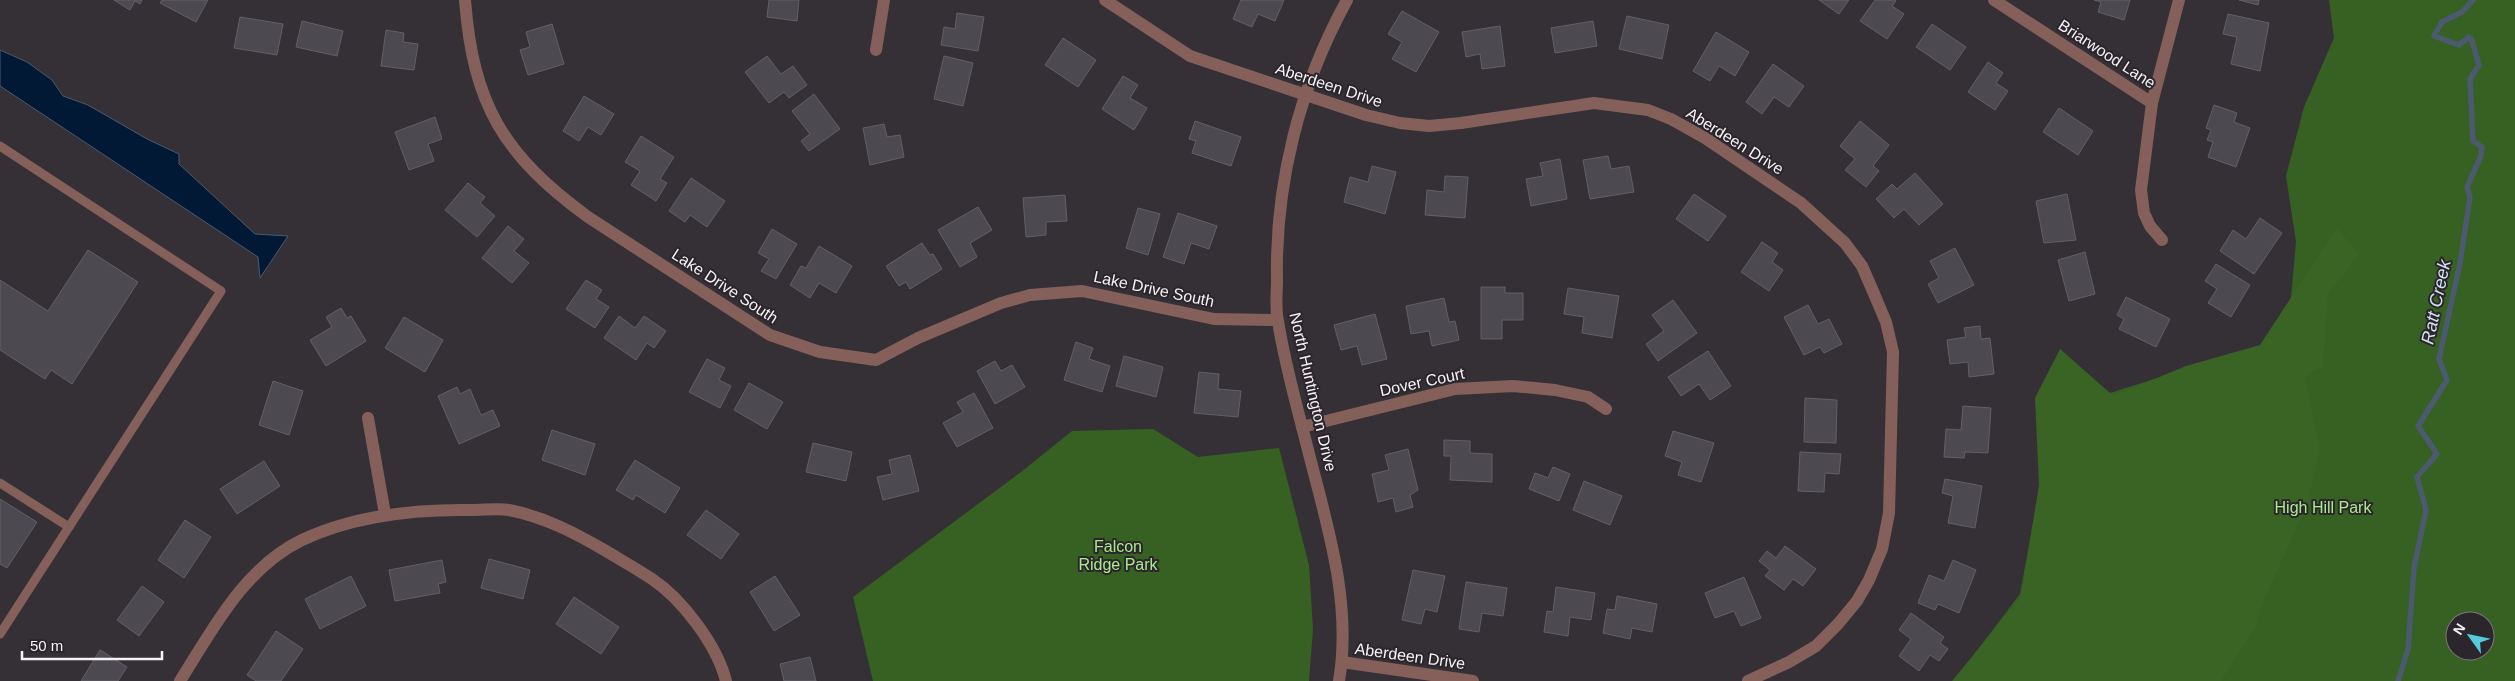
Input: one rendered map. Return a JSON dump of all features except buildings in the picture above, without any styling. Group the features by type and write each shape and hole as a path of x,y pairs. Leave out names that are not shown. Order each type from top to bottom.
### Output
{"street":[{"name":"Lake Drive South","path":"465,0 468,43 477,77 496,122 517,153 561,197 770,336 820,352 876,360 918,338 1001,303 1030,295 1082,291 1214,320 1277,320"},
{"path":"876,50 884,0"},
{"name":"Aberdeen Drive","path":"1105,0 1190,56 1366,115 1400,123 1429,126 1460,123 1574,104 1594,103 1648,110 1670,119 1705,138 1801,203 1846,243 1862,266 1876,297 1886,322 1893,352 1889,513 1882,549 1870,580 1857,601 1816,646 1789,662 1748,681"},
{"name":"North Huntington Drive","path":"1339,681 1342,662 1340,582 1277,320 1276,259 1281,201 1305,94 1327,38 1347,0"},
{"name":"Briarwood Lane","path":"1994,0 2152,102"},
{"path":"2162,240 2150,226 2144,213 2141,190 2152,102 2179,0"},
{"name":"Dover Court","path":"1302,427 1455,389 1513,386 1555,390 1588,397 1606,409"},
{"path":"368,418 386,514"},
{"path":"180,681 232,600 274,557 302,540 355,521 386,514 444,509 508,510 548,520 582,537 653,580 684,608 706,637 726,681"},
{"name":"Aberdeen Drive","path":"1342,662 1473,681"}],"lane":[{"path":"0,146 221,291 0,634"},
{"path":"0,483 69,527"}],"green space":[{"name":"High Hill Park","path":"2329,0 2515,0 2515,681 1954,681 2020,594 2040,484 2036,397 2061,350 2110,393 2266,344 2290,308 2296,242 2286,176 2304,107 2334,38"},
{"path":"2337,227 2359,255 2328,294 2323,366 2305,377 2320,450 2307,505 2263,602 2256,627 2221,681 1952,681 2021,597 2039,485 2035,398 2060,349 2113,396 2186,366 2260,345"},
{"name":"Falcon Ridge Park","path":"1153,429 1198,457 1279,448 1309,565 1313,629 1309,681 873,681 853,597 1021,472 1072,431"}],"water":[{"path":"0,50 27,62 52,80 63,96 88,105 147,139 179,154 179,164 255,234 288,236 260,278 258,257 0,86"}],"waterway":[{"name":"Ratt Creek","path":"2398,681 2408,649 2414,568 2426,510 2417,477 2437,454 2418,426 2447,380 2439,359 2460,263 2470,197 2467,187 2481,156 2482,147 2473,141 2470,79 2479,65 2472,41 2469,37 2459,45 2434,36 2442,22 2462,12 2473,0"}]}
